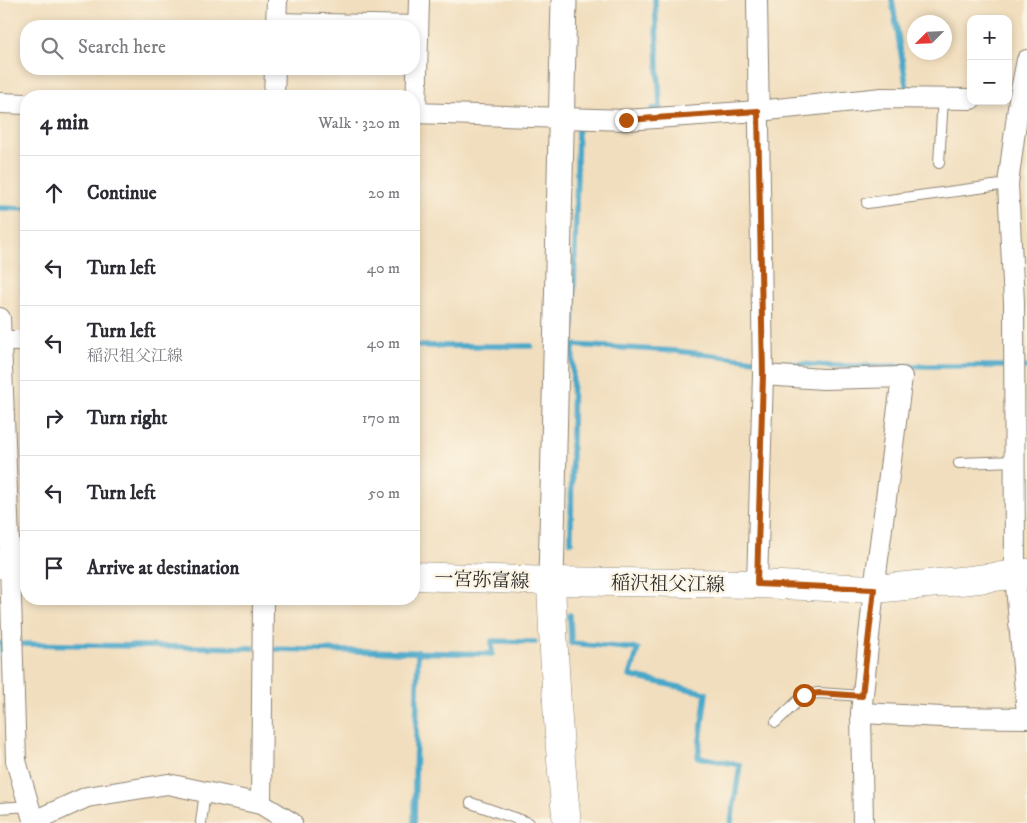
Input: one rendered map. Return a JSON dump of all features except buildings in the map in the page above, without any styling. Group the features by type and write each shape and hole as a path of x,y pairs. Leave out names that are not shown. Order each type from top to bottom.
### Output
{"main road":[{"name":"稲沢祖父江線","path":"551,581 757,584 874,589 1021,574"},
{"name":"一宮弥富線","path":"420,576 551,581"},
{"path":"551,581 554,670 567,823"}],"street":[{"path":"276,20 277,0"},
{"path":"418,20 419,0"},
{"path":"551,581 564,0"},
{"path":"757,0 763,375 757,584"},
{"path":"1027,60 1014,100 1014,302 1020,358 1014,461 1027,714"},
{"path":"274,90 275,75"},
{"path":"416,75 416,90"},
{"path":"420,113 626,120 758,111 882,98 967,99"},
{"path":"0,103 20,104"},
{"path":"0,318 12,565 16,761 32,817 87,797 168,784 261,804 292,823"},
{"path":"1,352 20,344"},
{"path":"763,375 823,379 902,377 874,589 862,704 864,823"},
{"path":"261,804 263,605"},
{"path":"862,704 942,718 1027,718"}],"lane":[{"path":"939,163 943,98"},
{"path":"867,203 1014,179"},
{"path":"959,463 1014,461"},
{"path":"776,722 804,695 819,693 862,704"},
{"path":"201,823 205,792"},
{"path":"471,804 529,823"},
{"path":"0,808 32,817"}],"waterway":[{"path":"652,109 660,108 655,0"},
{"path":"892,0 907,89 914,89"},
{"path":"573,331 578,129"},
{"path":"0,208 20,209"},
{"path":"571,542 573,345 676,351 755,360"},
{"path":"420,346 531,346"},
{"path":"772,362 828,366 1006,366"},
{"path":"570,615 571,643 638,649 630,676 706,693 698,757 740,765 731,823"},
{"path":"268,649 492,654 492,641 535,642"},
{"path":"2,643 4,674"},
{"path":"21,644 253,648"},
{"path":"414,823 418,652"}],"route":[{"path":"626,120 758,111 763,375 757,584 874,589 862,696 819,693 804,695"}]}
